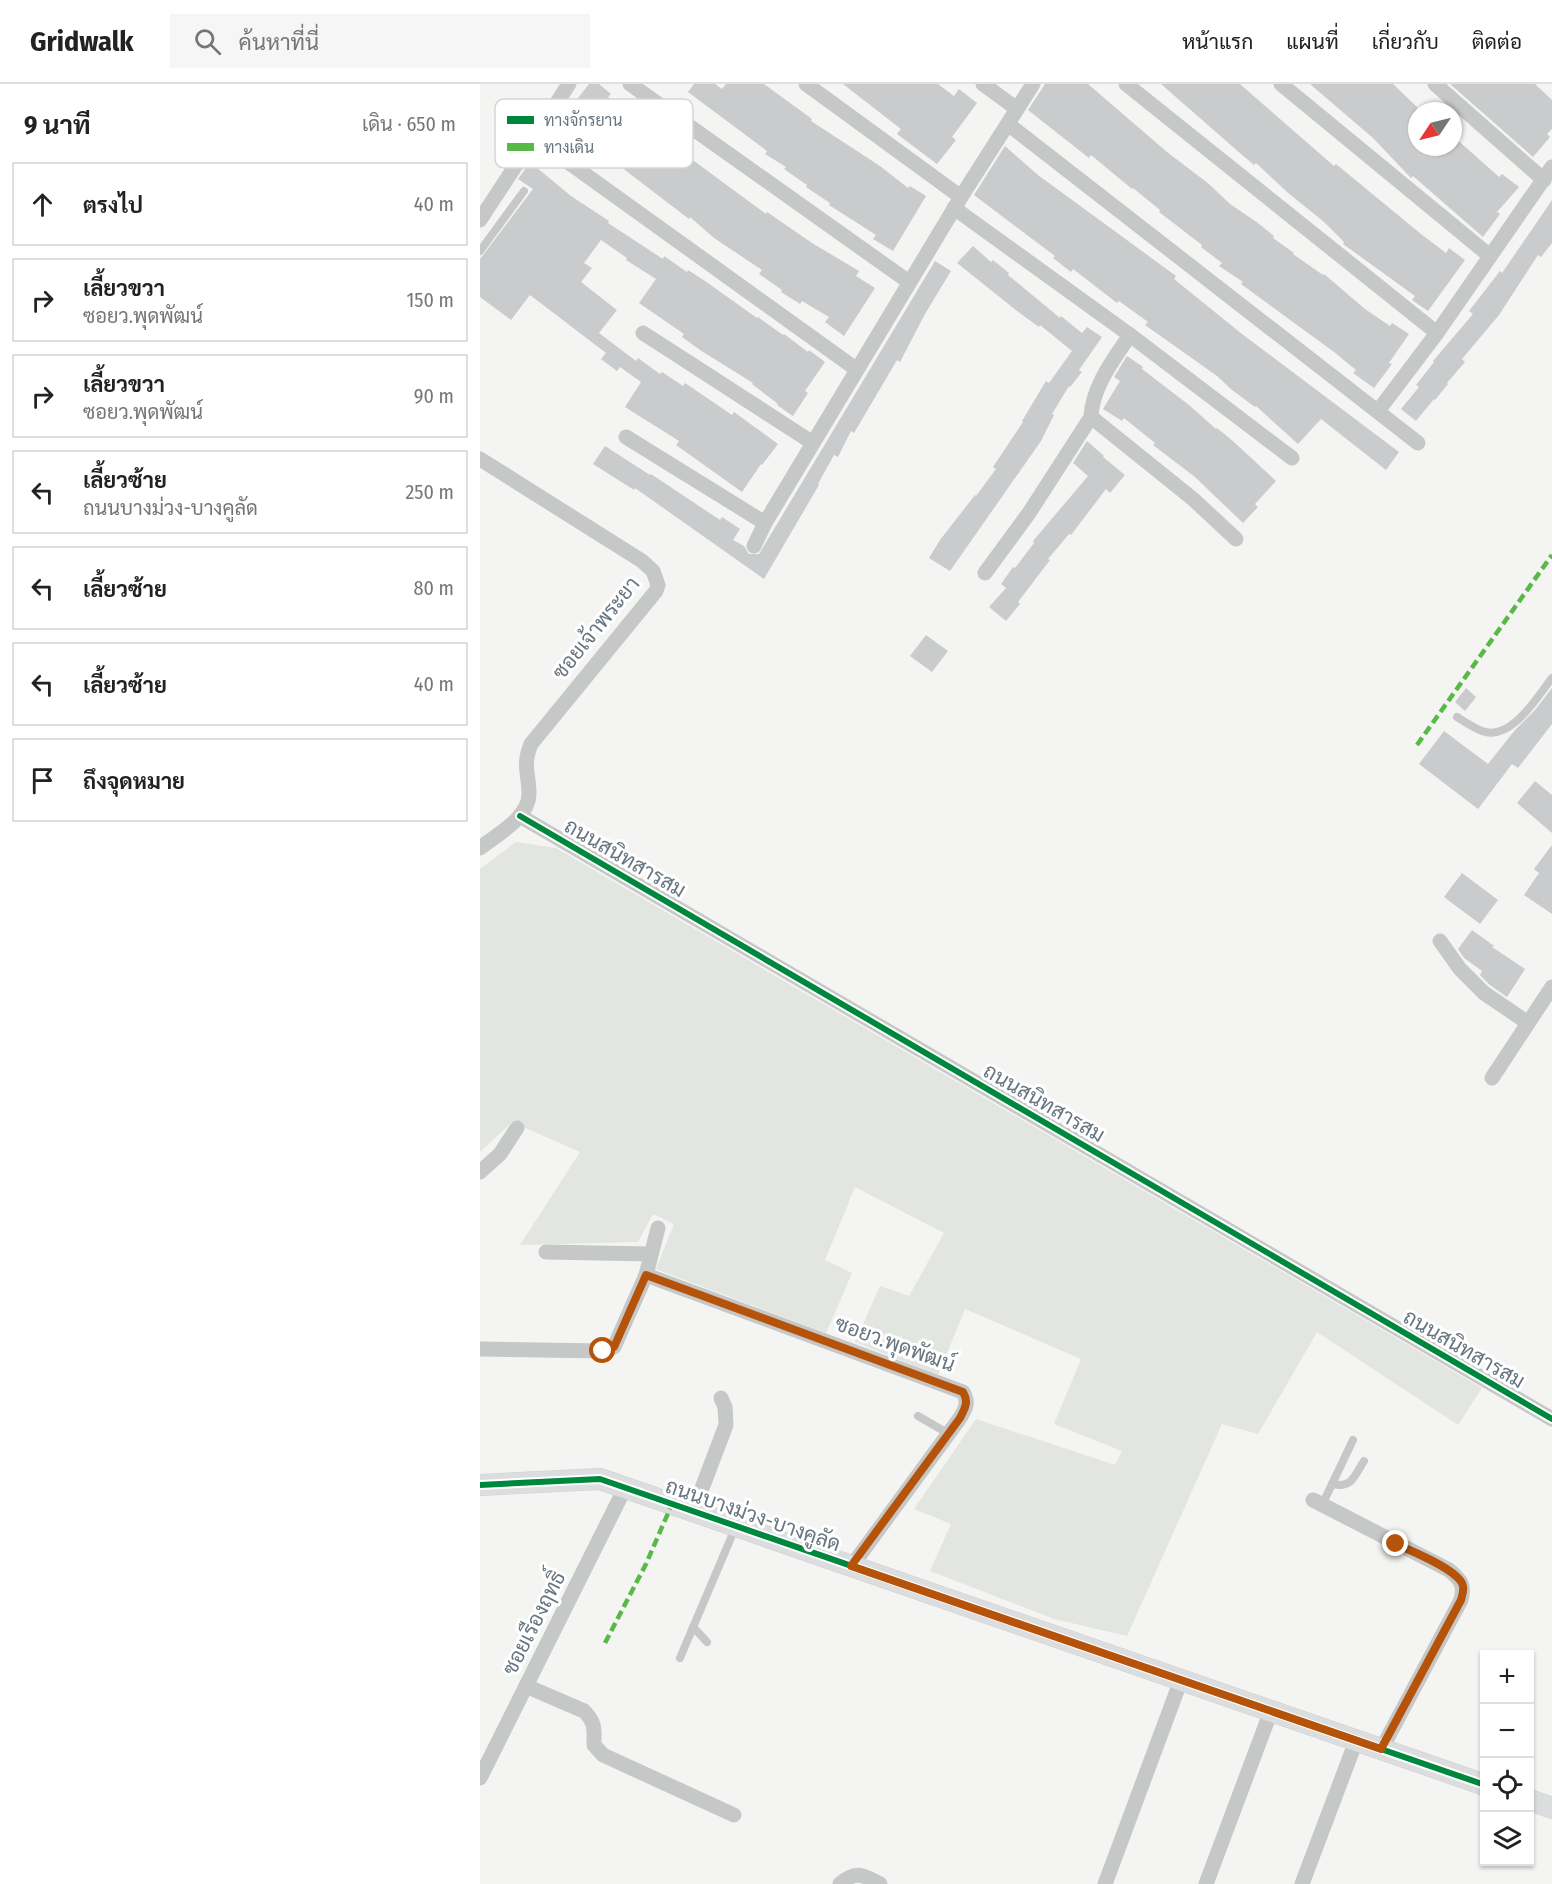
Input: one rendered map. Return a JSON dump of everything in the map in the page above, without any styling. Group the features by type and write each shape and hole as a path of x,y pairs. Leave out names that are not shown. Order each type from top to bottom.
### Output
{"street":[{"path":"559,99 569,84"},
{"path":"630,84 651,99"},
{"path":"806,84 1292,458"},
{"path":"983,84 1017,110"},
{"path":"754,546 765,523 856,369 1033,84"},
{"path":"1126,84 1437,333"},
{"path":"1281,84 1490,256"},
{"path":"1378,411 1437,333 1548,174 1435,84"},
{"path":"1008,124 1418,443"},
{"path":"693,129 909,282"},
{"path":"480,220 514,168"},
{"path":"576,168 856,369"},
{"path":"643,333 813,443"},
{"path":"986,573 1029,513 1091,417 1091,408 1100,383 1130,335"},
{"path":"1091,417 1193,498 1236,539"},
{"path":"626,437 765,523"},
{"name":"ซอยเจ้าพระยา","path":"480,459 642,561 653,571 658,585 656,591 531,744 525,758 529,795 526,807 520,816"},
{"path":"480,848 520,816"},
{"name":"ถนนสนิทสารสม","path":"520,816 1552,1419"},
{"path":"1440,941 1460,969 1484,993 1528,1023"},
{"path":"1492,1078 1552,987"},
{"path":"480,1172 500,1154 516,1128"},
{"path":"480,1349 603,1351 614,1347 646,1275 658,1228"},
{"path":"546,1252 651,1254"},
{"name":"ซอยว.พุดพัฒน์","path":"646,1275 963,1392 967,1399 966,1407 949,1434 851,1566"},
{"path":"693,1512 726,1425 725,1407 721,1398"},
{"name":"ถนนบางม่วง-บางคูลัด","path":"480,1485 600,1479 1480,1783"},
{"name":"ซอยเรืองฤทธิ์","path":"480,1778 625,1488"},
{"path":"1318,1503 1449,1570 1460,1578 1463,1585 1461,1600 1381,1749"},
{"path":"1105,1884 1181,1680"},
{"path":"526,1686 584,1711 591,1718 595,1727 594,1745 603,1755 734,1815"},
{"path":"1206,1884 1272,1711"},
{"path":"1302,1884 1356,1741"},
{"path":"1534,1801 1552,1808"},
{"path":"840,1884 848,1877 858,1875 867,1876 880,1884"}],"lane":[{"path":"480,251 524,191"},
{"path":"491,203 507,214"},
{"path":"1457,717 1484,732 1498,732 1510,728 1552,678"},
{"path":"918,1416 949,1434"},
{"path":"1318,1503 1332,1484 1353,1440"},
{"path":"1332,1484 1342,1486 1347,1484 1364,1461"},
{"path":"680,1658 736,1526"},
{"path":"693,1627 707,1642"}],"shaded area":[{"path":"516,842 556,848 1482,1388 1458,1425 1317,1332 1258,1434 1222,1424 1127,1636 1054,1619 930,1571 951,1524 914,1509 976,1419 1115,1465 1122,1451 1054,1424 1081,1359 965,1309 938,1375 855,1342 880,1286 909,1296 944,1233 855,1187 825,1260 852,1273 826,1333 656,1269 674,1224 653,1214 638,1242 520,1245 580,1152 512,1122 480,1152 480,869"}],"building":[{"path":"589,84 599,84 611,94 608,97 611,99 577,99"},
{"path":"694,84 715,84 722,89 726,84 764,84 812,119 811,121 880,166 908,188 910,186 926,196 893,251 873,239 876,235 829,205 830,203 784,169 786,167 765,154 767,151 688,92"},
{"path":"843,84 938,84 954,96 959,89 977,103 952,137 956,140 937,164 897,134 901,129"},
{"path":"1045,84 1088,84 1167,152 1209,184 1230,204 1258,223 1293,254 1324,274 1365,309 1390,326 1392,323 1409,334 1389,363 1392,364 1374,388 1353,373 1356,370 1334,352 1219,266 1222,263 1133,188 1091,155 1089,158 1028,110"},
{"path":"1161,84 1240,84 1334,166 1336,164 1446,253 1449,248 1465,260 1428,311 1412,300 1415,296 1343,244 1344,242 1324,222"},
{"path":"1310,84 1393,84 1412,102 1408,102 1408,156 1462,156 1462,144 1499,177 1502,174 1519,187 1497,212 1500,214 1483,237 1413,176 1411,178 1373,138"},
{"path":"1450,84 1535,84 1552,100 1552,129 1547,134 1550,137 1533,157"},
{"path":"1005,146 1038,175 1176,276 1174,279 1242,334 1399,452 1386,470 1321,419 1298,444 1256,406 1145,325 1148,322 1119,301 1117,303 1073,269 1071,272 1053,258 1055,256 974,195"},
{"path":"693,160 766,214 767,212 812,243 859,271 856,276 875,288 844,336 825,322 829,317 802,301 800,304 781,292 782,290 759,274 762,270 714,238 690,217 689,219 622,168 693,168"},
{"path":"526,168 537,168 571,196 609,221 608,223 663,259 664,256 687,272 688,270 825,362 805,391 808,393 793,416 753,383 700,350 682,337 684,334 639,303 656,279 626,260 627,258 601,240 584,263 592,268 581,282 617,310 599,333 636,361 638,358 660,374 662,372 683,386 685,383 732,415 734,412 778,444 742,492 676,445 679,441 625,407 641,382 620,367 617,371 601,359 606,353 530,295 511,320 480,297 480,259 533,189 518,179"},
{"path":"1552,200 1552,243 1541,257 1538,255 1499,315 1462,359 1465,362 1416,421 1401,409 1419,387 1416,385 1433,361 1473,314 1469,311 1500,271 1502,273"},
{"path":"973,246 991,262 993,260 1009,273 1008,275 1060,318 1061,316 1082,333 1087,327 1102,337 1079,370 1082,372 1069,386 1052,414 1054,415 1041,441 950,571 929,558 940,540 996,469 993,467 1023,422 1046,381 1049,383 1072,351 957,263"},
{"path":"935,261 951,271 900,362 897,360 854,433 851,431 838,457 834,455 764,579 635,488 634,490 593,464 605,446 720,520 722,517 740,529 733,540 744,546 749,554 759,554"},
{"path":"1127,356 1234,442 1276,481 1255,504 1258,507 1243,523 1195,477 1153,445 1155,443 1124,418 1122,421 1103,409 1120,381 1114,377"},
{"path":"1087,441 1125,475 1110,493 1106,489 1071,535 1069,534 1048,559 1050,560 1006,621 989,607 1006,588 1001,584 1013,567 1015,568 1034,543 1033,541 1088,476 1073,463"},
{"path":"926,635 948,651 932,672 910,656"},
{"path":"1466,688 1476,697 1465,711 1455,702"},
{"path":"1552,688 1552,724 1518,768 1512,764 1478,809 1419,764 1444,731 1488,764"},
{"path":"1535,781 1552,795 1552,833 1517,803"},
{"path":"1552,845 1552,914 1524,895 1539,873 1534,869"},
{"path":"1462,873 1498,900 1480,924 1444,897"},
{"path":"1472,930 1494,946 1492,947 1525,969 1507,997 1490,985 1480,975 1482,971 1464,958 1458,949"}],"marked path":[{"path":"1417,745 1552,555"},
{"path":"605,1643 646,1564 672,1504"}],"cycle path":[{"path":"520,816 1552,1419"},
{"path":"480,1485 600,1479 1480,1783"}],"route":[{"path":"603,1351 614,1347 646,1275 963,1392 967,1399 966,1407 960,1418 851,1566 1381,1749 1461,1600 1463,1591 1460,1578 1449,1570 1396,1544"}]}
